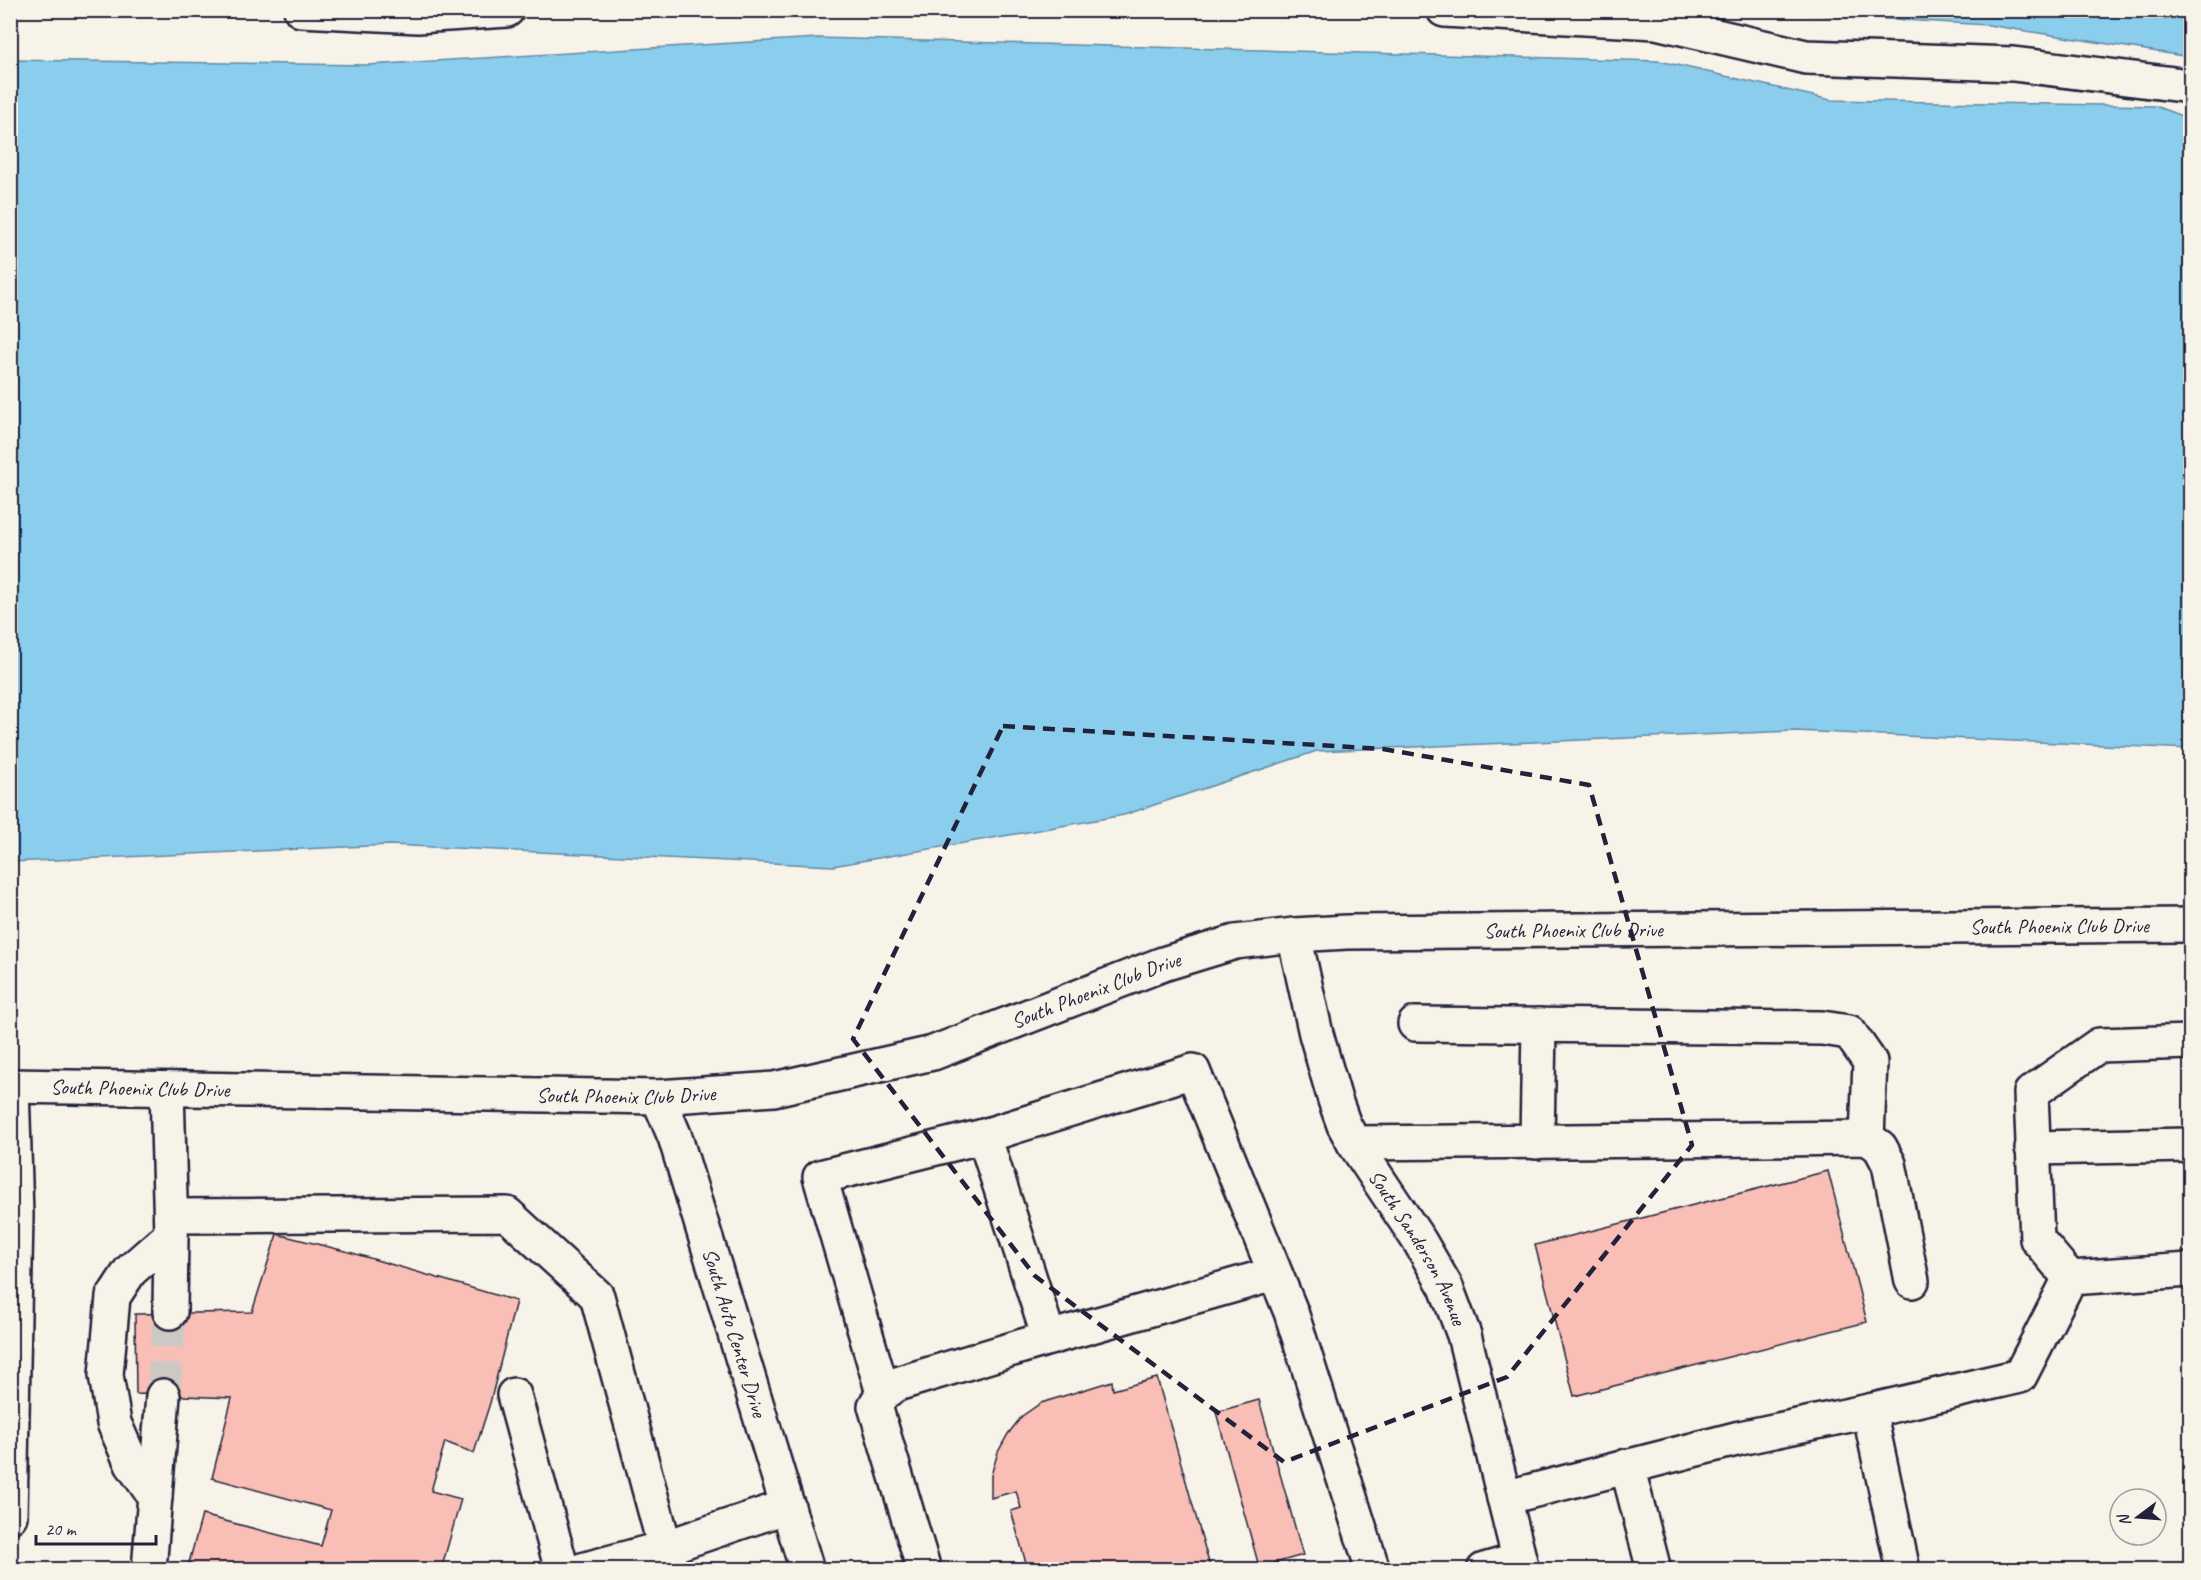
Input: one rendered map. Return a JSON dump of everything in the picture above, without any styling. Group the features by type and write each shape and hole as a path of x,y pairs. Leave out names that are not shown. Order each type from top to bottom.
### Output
{"street":[{"path":"301,10 418,16 507,10"},
{"path":"1444,10 1656,22 1806,57 2013,64 2190,86"},
{"name":"South Phoenix Club Drive","path":"11,1086 658,1097 774,1089 933,1053 1163,964 1235,942 1294,935 1359,932 2190,925"},
{"name":"South Sanderson Avenue","path":"1294,935 1316,1034 1344,1125 1420,1242 1446,1287 1464,1335 1520,1565"},
{"path":"1415,1024 1822,1028 1849,1032 1870,1062 1867,1138"},
{"path":"1537,1142 1539,1025"},
{"path":"2070,1278 2037,1239 2031,1093 2099,1045 2190,1042"},
{"path":"883,1393 820,1177 984,1136 1193,1071 1291,1312 1373,1569"},
{"path":"10,1516 14,1215 11,1086"},
{"path":"167,1089 171,1226 170,1312"},
{"name":"South Auto Center Drive","path":"658,1097 675,1137 807,1569"},
{"path":"984,1136 1049,1338"},
{"path":"1354,1143 1867,1138 1880,1147 1889,1164 1912,1281"},
{"path":"2032,1148 2190,1145"},
{"path":"155,1497 132,1464 114,1423 106,1375 113,1297 130,1271 171,1226 507,1214 597,1296 667,1559"},
{"path":"2070,1278 2190,1270"},
{"path":"924,1569 875,1406 883,1393 897,1384 1274,1274"},
{"path":"1504,1498 1740,1438 2020,1376 2070,1278"},
{"path":"514,1395 562,1569"},
{"path":"149,1569 163,1396"},
{"path":"1869,1411 1903,1569"},
{"path":"1627,1466 1654,1569"},
{"path":"582,1569 667,1559 788,1506"},
{"path":"1484,1569 1520,1565"}],"highlighted area":[{"path":"1003,726 1383,749 1589,785 1692,1145 1507,1377 1284,1462 1035,1276 853,1039"}],"water":[{"path":"1748,11 2190,11 2190,57 1988,25"},
{"path":"818,38 1659,61 1831,100 2155,106 2190,119 2190,749 1795,731 1317,751 1124,815 833,866 390,845 11,862 11,60 367,65"}],"building":[{"path":"1828,1171 1867,1322 1574,1396 1535,1245"},
{"path":"277,1234 349,1252 516,1301 490,1403 474,1453 445,1442 431,1491 461,1499 441,1570 187,1570 202,1515 321,1546 331,1510 212,1478 232,1398 136,1394 135,1314 252,1312"},
{"path":"1157,1378 1211,1570 1028,1570 1011,1511 1021,1508 1016,1491 991,1498 991,1475 998,1452 1008,1434 1022,1416 1041,1403 1112,1381 1113,1390"},
{"path":"1259,1400 1303,1555 1275,1563 1277,1570 1260,1570 1216,1412"}],"tunnel":[{"path":"163,1396 170,1312"}]}
